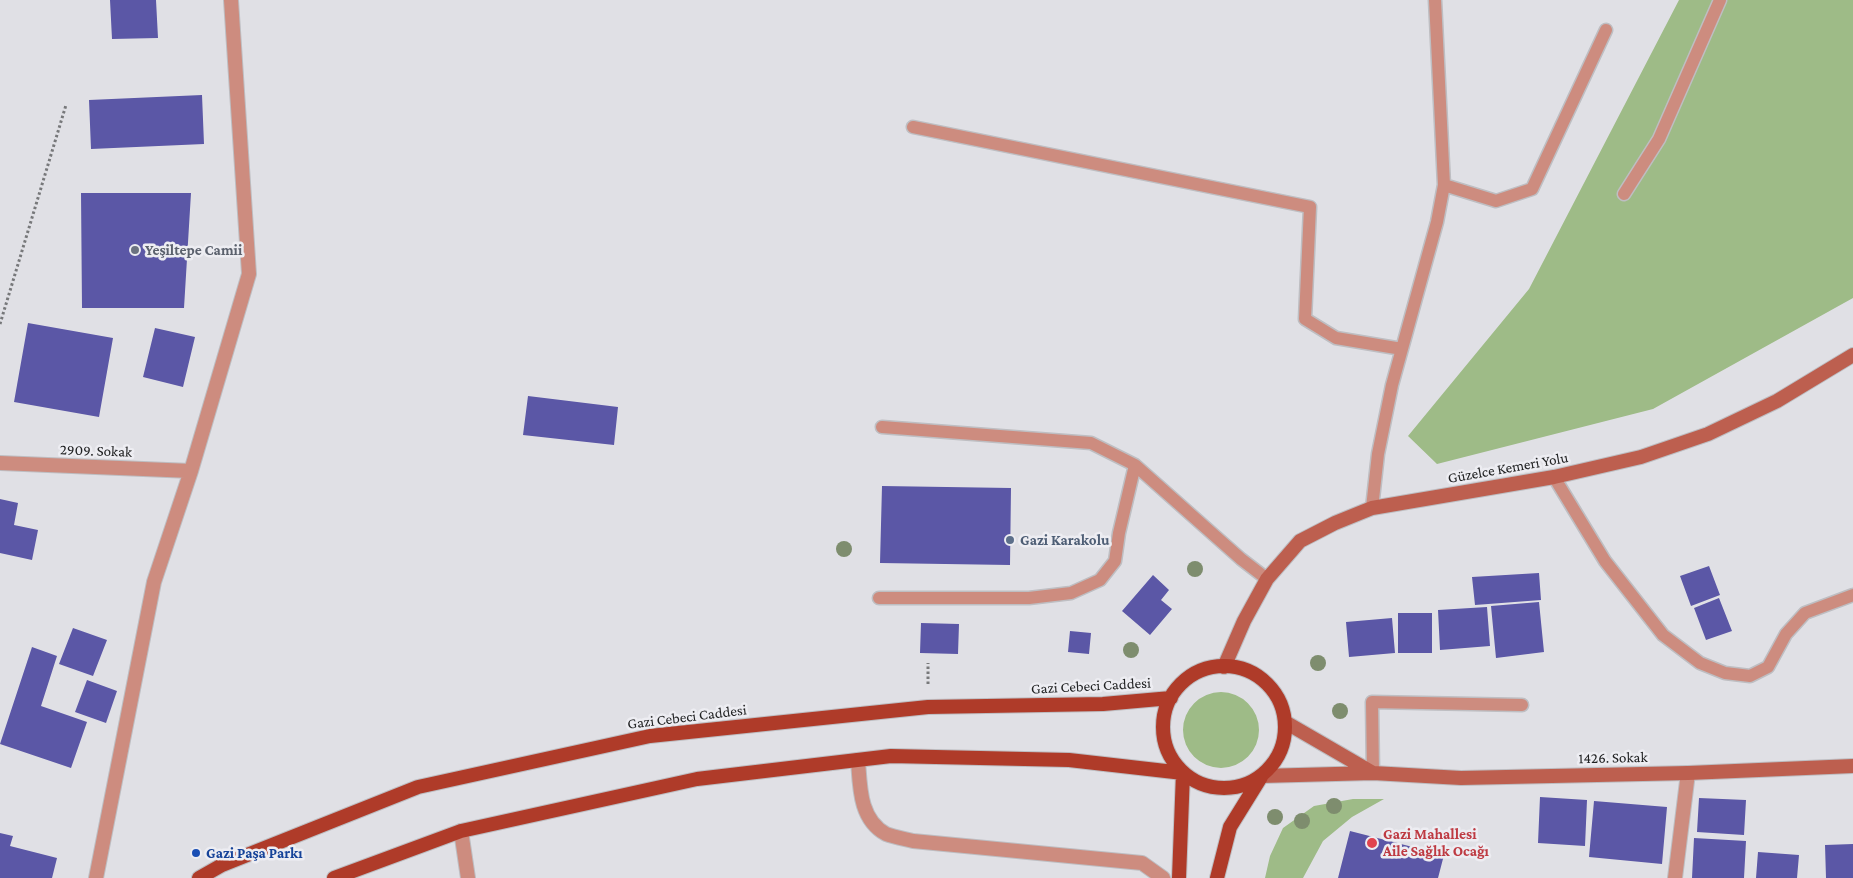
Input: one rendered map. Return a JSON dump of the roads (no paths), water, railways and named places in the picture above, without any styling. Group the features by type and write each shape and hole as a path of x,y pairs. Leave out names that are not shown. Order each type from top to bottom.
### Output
{"main road":[{"name":"Güzelce Kemeri Yolu","path":"1224,667 1244,621 1267,579 1300,541 1335,522 1372,508 1554,477 1641,457 1708,434 1777,401 1853,355"},
{"path":"1217,878 1230,827 1262,776 1275,761 1284,742 1285,722 1280,702 1269,686 1253,674 1235,667 1216,666 1198,672 1182,684 1171,698 1164,717 1164,737 1170,756 1183,773 1201,784 1222,788 1243,785 1262,776"},
{"name":"Gazi Cebeci Caddesi","path":"199,878 222,865 418,787 650,736 928,707 1103,704 1171,698"},
{"path":"1285,722 1373,773"},
{"path":"334,878 461,831 697,779 891,756 1069,760 1183,773"},
{"name":"1426. Sokak","path":"1262,776 1373,773 1461,778 1688,773 1853,766"},
{"path":"1179,878 1183,773"}],"street":[{"path":"96,878 154,582 191,471 249,274 231,0"},
{"name":"2909. Sokak","path":"0,463 191,471"},
{"path":"858,760 861,800 872,822 886,834 913,841 1142,863 1163,878"},
{"path":"1675,878 1688,773"},
{"path":"461,831 468,878"}],"lane":[{"path":"1372,508 1378,454 1392,385 1437,222 1444,185 1435,0"},
{"path":"1624,194 1659,140 1720,0"},
{"path":"1444,185 1496,201 1532,189 1606,30"},
{"path":"913,127 1310,207 1305,319 1336,338 1402,350"},
{"path":"882,427 1091,443 1135,465 1241,560 1267,579"},
{"path":"880,598 1029,598 1071,593 1100,580 1116,562 1119,533 1135,465"},
{"path":"1554,477 1605,561 1662,635 1700,663 1725,673 1750,676 1768,667 1786,634 1804,613 1853,595"},
{"path":"1373,773 1372,702 1522,705"}],"place":[{"name":"Yeşiltepe Camii","path":"135,250"},
{"name":"Gazi Karakolu","path":"1010,540"},
{"name":"Gazi Mahallesi Aile Sağlık Ocağı","path":"1372,843"},
{"name":"Gazi Paşa Parkı","path":"196,853"}]}
